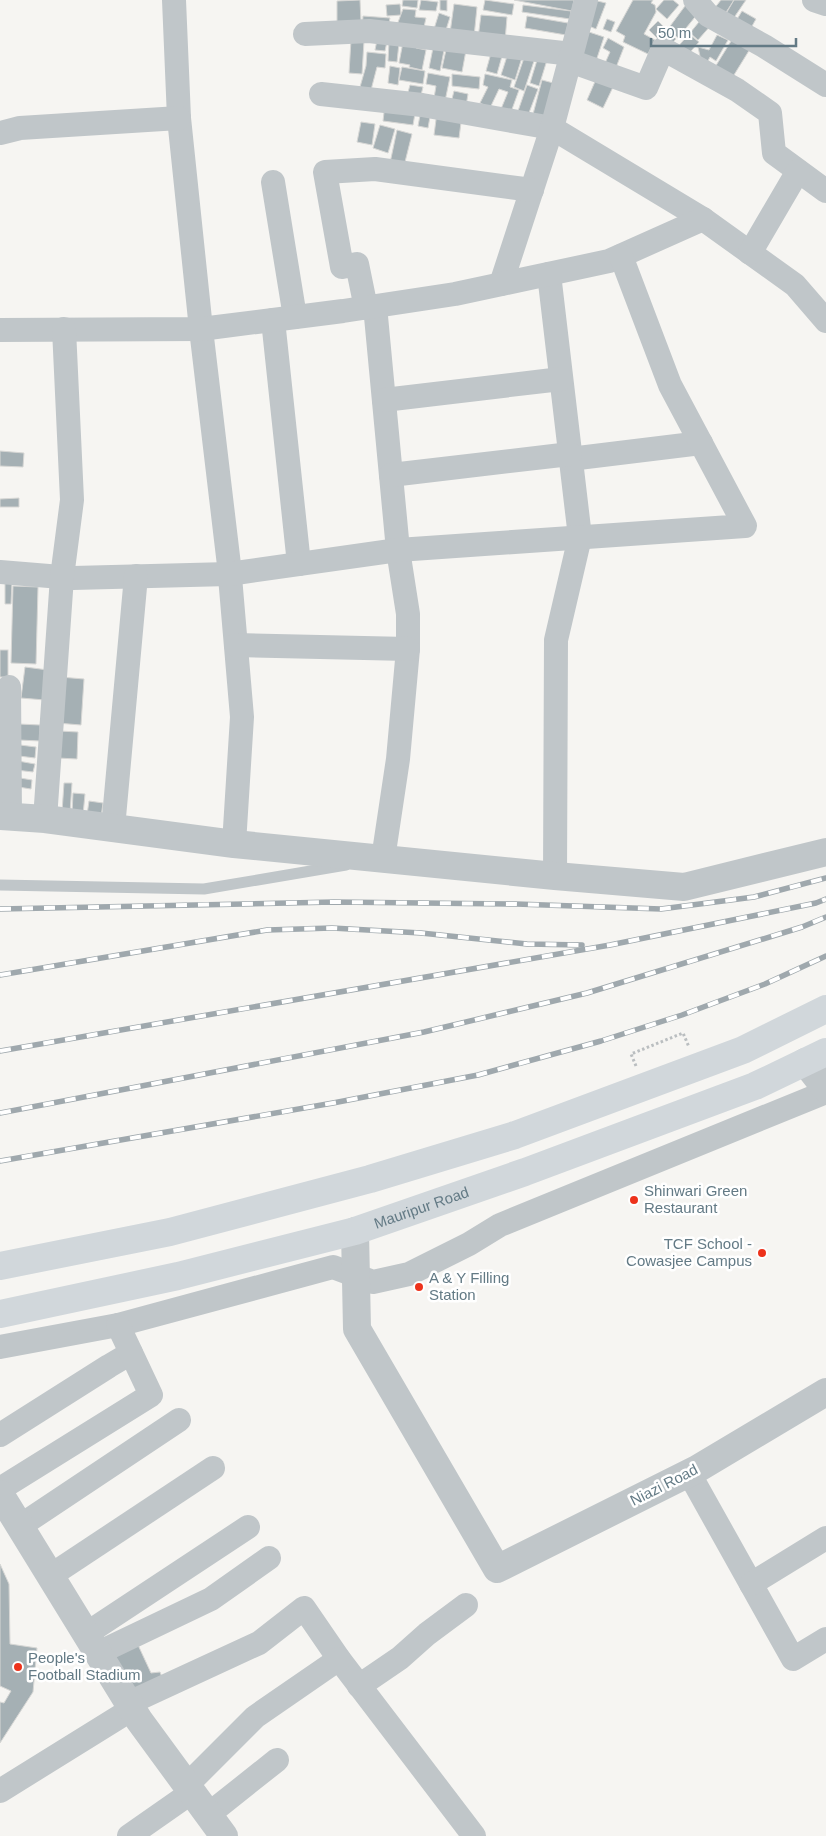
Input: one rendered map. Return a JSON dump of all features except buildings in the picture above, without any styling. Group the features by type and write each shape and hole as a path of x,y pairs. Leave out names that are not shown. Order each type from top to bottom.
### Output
{"highway":[{"path":"0,1266 170,1232 370,1178 516,1135 744,1050 826,1009"},
{"name":"Mauripur Road","path":"0,1314 178,1276 356,1231 525,1172 755,1086 815,1057"}],"street":[{"path":"174,0 179,118 229,574 242,717 234,844"},
{"path":"501,284 552,128 586,0"},
{"path":"696,0 708,15 764,46 826,85"},
{"path":"814,0 826,4"},
{"path":"305,34 369,32 571,58 646,88 663,49 737,90 770,113 774,153 798,171 825,187"},
{"path":"320,94 422,105 552,128 703,219 795,285 826,321"},
{"path":"0,133 20,128 179,118"},
{"path":"383,859 398,759 408,649 408,614 398,550 384,400 371,307 357,264 342,267 325,172 375,169 532,190"},
{"path":"750,253 798,171"},
{"path":"273,182 300,564"},
{"path":"0,330 201,328 371,307 455,294 609,261 703,219"},
{"path":"0,572 62,577 229,574 398,550 745,526 670,385 621,256"},
{"path":"549,274 580,537 556,640 555,876"},
{"path":"45,819 62,577 72,500 64,329"},
{"path":"384,400 561,379"},
{"path":"391,475 701,443"},
{"path":"113,828 136,576"},
{"path":"236,645 408,649"},
{"path":"9,687 5,816 45,819 234,844 684,887 826,852"},
{"path":"0,1347 118,1325 333,1267 373,1282 409,1274 469,1244 500,1225 826,1090 815,1057"},
{"path":"356,1231 356,1277"},
{"name":"Niazi Road","path":"356,1277 356,1329 497,1569 689,1473 826,1392"},
{"path":"0,1489 151,1395 118,1325"},
{"path":"0,1436 108,1366 131,1354"},
{"path":"20,1526 180,1420"},
{"path":"50,1576 213,1468"},
{"path":"689,1473 793,1659 826,1639"},
{"path":"0,1494 130,1706 224,1836"},
{"path":"92,1643 248,1528"},
{"path":"751,1584 826,1538"},
{"path":"92,1643 211,1599 269,1558"},
{"path":"359,1686 400,1658 466,1604"},
{"path":"0,1791 130,1706 259,1643 304,1608 359,1686 474,1836"},
{"path":"129,1836 189,1788 256,1717 339,1659"},
{"path":"208,1814 277,1760"}],"lane":[{"path":"0,885 204,889 383,859"}],"path":[{"path":"631,1054 683,1033"}],"railway":[{"path":"0,909 334,902 516,904 661,909 754,897 826,878"},
{"path":"0,1051 610,945 816,903 826,899"},
{"path":"0,1113 424,1032 587,993 802,927 826,917"},
{"path":"0,975 267,930 332,928 421,933 527,944 582,945"},
{"path":"0,1161 333,1103 478,1075 601,1041 682,1015 765,984 826,956"}],"place":[{"name":"Shinwari Green Restaurant","path":"634,1200"},
{"name":"TCF School - Cowasjee Campus","path":"762,1253"},
{"name":"A & Y Filling Station","path":"419,1287"},
{"name":"People's Football Stadium","path":"18,1667"}]}
